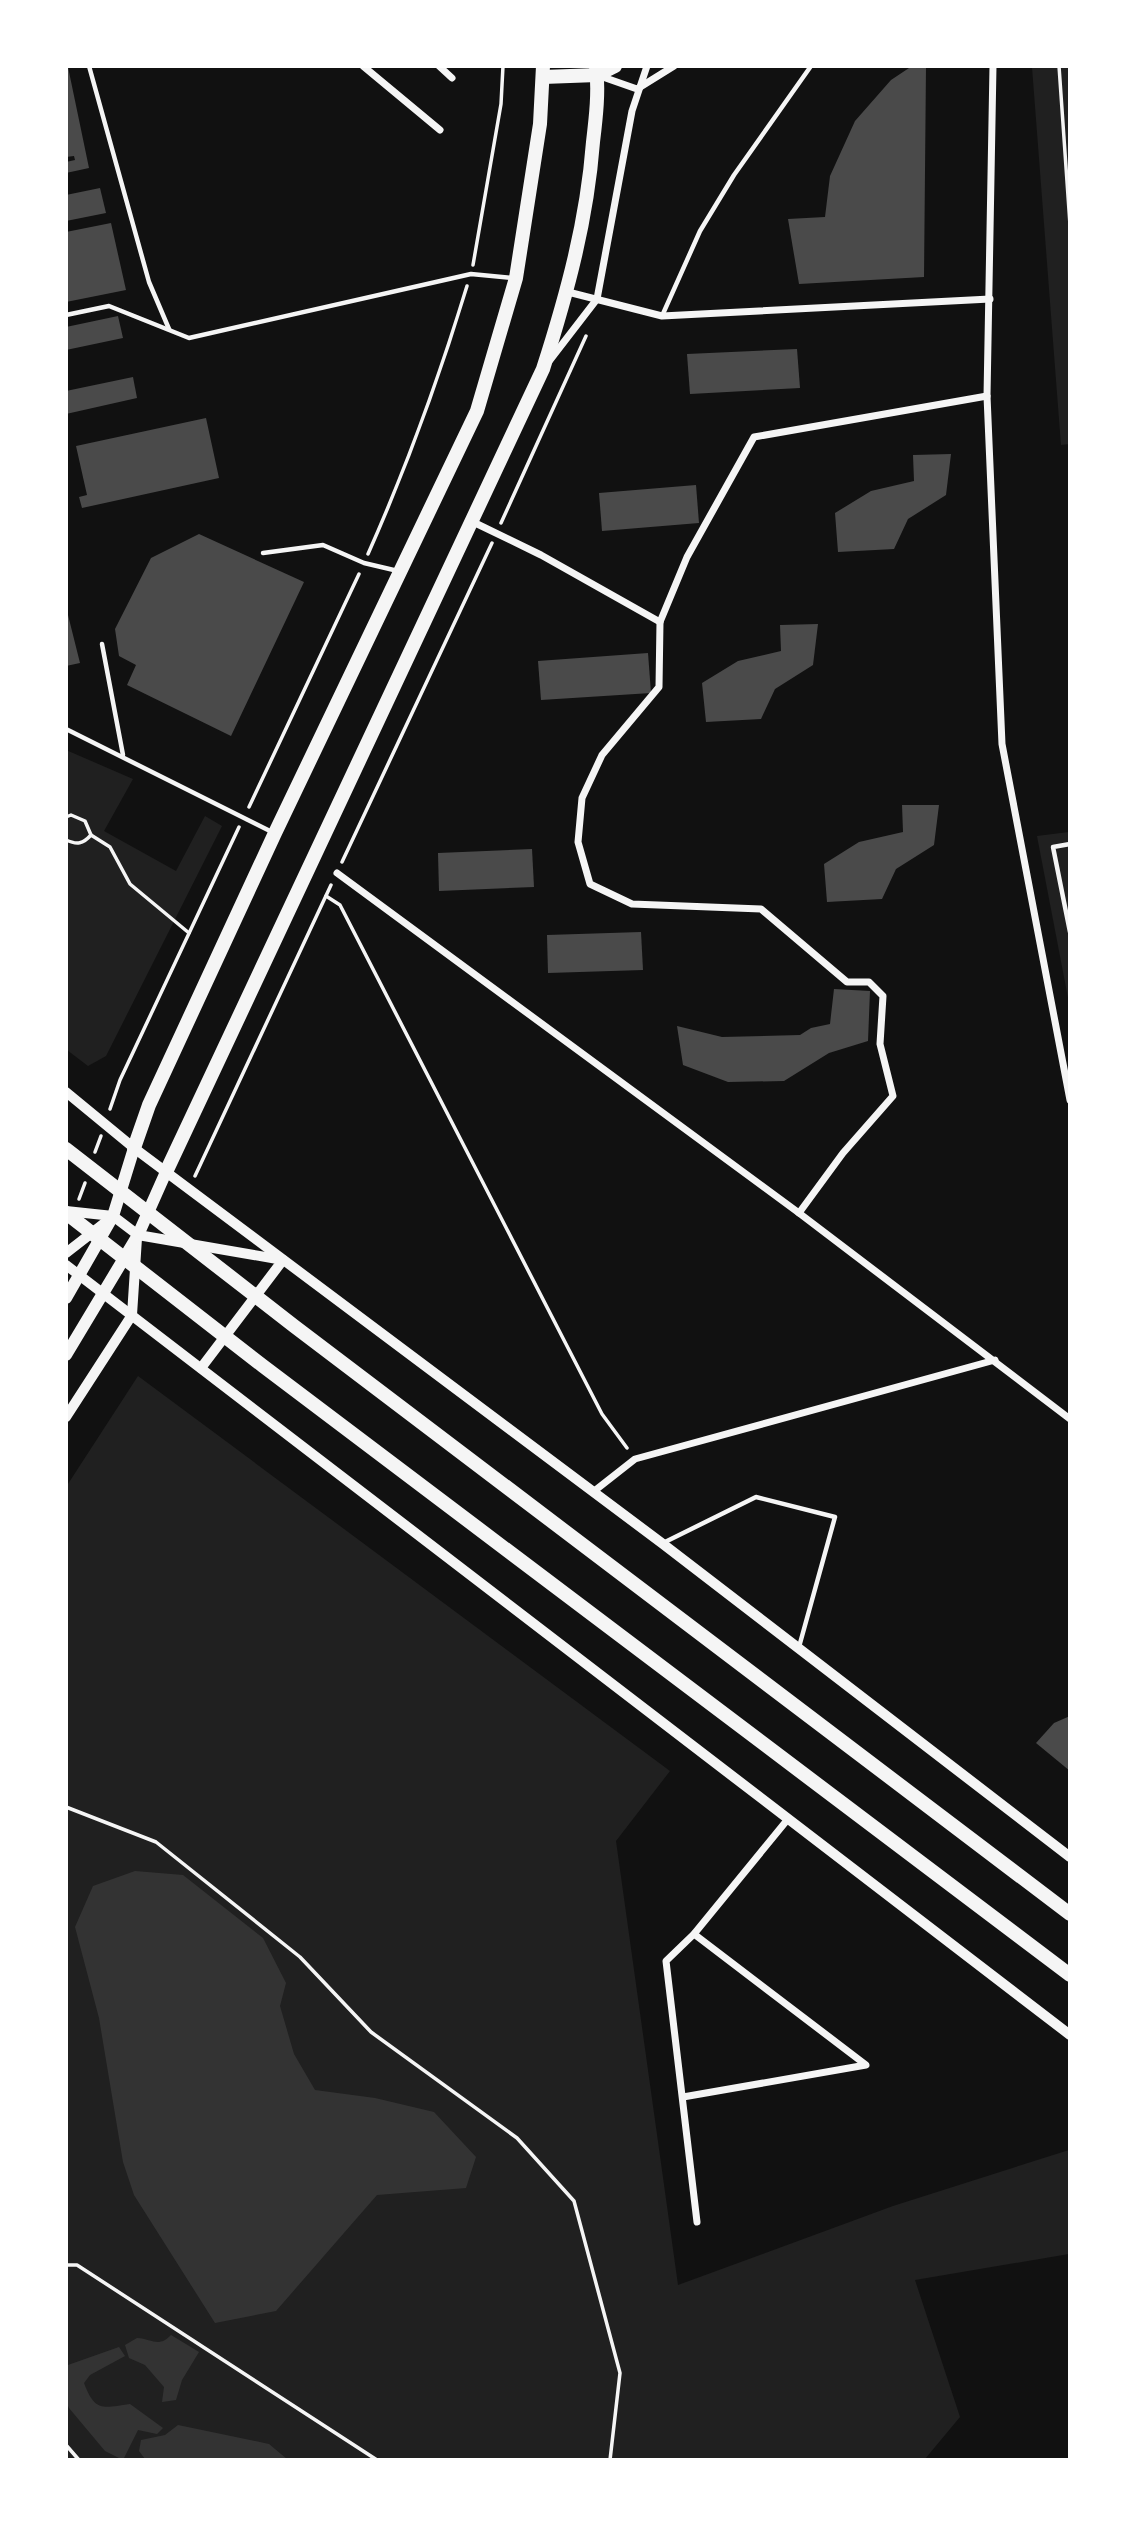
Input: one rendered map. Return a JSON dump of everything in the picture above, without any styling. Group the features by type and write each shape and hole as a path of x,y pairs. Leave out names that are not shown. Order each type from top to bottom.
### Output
{"main road":[{"path":"66,1298 113,1216 149,1105 275,833 477,411 516,278 530,203 543,72 596,71 615,66"},
{"path":"66,1355 138,1235 543,369 568,292 589,196 596,71"},
{"path":"66,1149 294,1326 1069,1914"},
{"path":"69,1212 263,1366 1069,1975"}],"street":[{"path":"363,66 440,130"},
{"path":"439,66 452,78"},
{"path":"543,369 597,299 637,89 647,66"},
{"path":"637,89 674,66"},
{"path":"993,66 987,396 1002,744 1069,1100"},
{"path":"596,71 637,89"},
{"path":"568,292 662,316 990,299"},
{"path":"799,1213 843,1153 893,1096 880,1044 883,996 869,982 847,982 761,909 632,904 590,884 578,842 582,797 602,755 659,687 660,622 687,557 754,437 987,396"},
{"path":"471,522 541,555 660,622"},
{"path":"337,873 799,1213 1069,1419"},
{"path":"66,1093 134,1148 663,1544 1069,1857"},
{"path":"69,1212 113,1216 138,1235 283,1260"},
{"path":"66,1253 113,1216"},
{"path":"66,1417 132,1315 138,1235"},
{"path":"201,1368 283,1260"},
{"path":"66,1265 1069,2035"},
{"path":"593,1492 635,1460 995,1360"},
{"path":"697,2221 666,1961 694,1934 788,1819"},
{"path":"683,2097 866,2066 694,1934"}],"lane":[{"path":"89,66 149,282 169,330"},
{"path":"662,316 700,231 734,175 811,66"},
{"path":"66,315 109,306 189,338 471,274 516,278"},
{"path":"263,553 323,545 364,563 399,571"},
{"path":"102,644 123,756"},
{"path":"66,729 275,833"},
{"path":"1069,844 1053,847 1069,932"},
{"path":"663,1544 756,1496 835,1517 798,1648"}],"path":[{"path":"92,1162 120,1080 364,563 414,447 439,380 471,274 501,104 503,66"},
{"path":"1059,66 1069,225"},
{"path":"189,1189 497,534 587,335"},
{"path":"66,817 71,815 85,821 91,835 110,847 130,884 189,933"},
{"path":"66,840 75,844 85,843 91,835"},
{"path":"326,896 340,905 602,1414 635,1460"},
{"path":"69,1212 88,1174"},
{"path":"66,1807 156,1842 300,1957 371,2032 517,2138 574,2201 620,2373 610,2459"},
{"path":"66,2265 77,2265 377,2459"},
{"path":"66,2445 79,2459"}],"shaded area":[{"path":"1032,67 1069,67 1070,444 1061,445"},
{"path":"66,750 133,779 104,831 176,871 205,816 222,826 106,1056 88,1066 67,1050"},
{"path":"1069,832 1069,1003 1037,836"},
{"path":"138,1376 670,1771 616,1841 678,2285 893,2206 1069,2150 1069,2254 915,2280 960,2417 925,2459 67,2459 66,1487"},
{"path":"135,1871 183,1875 263,1938 286,1983 280,2006 294,2054 315,2090 375,2098 434,2112 476,2157 466,2188 377,2195 276,2311 215,2323 134,2195 123,2162 99,2018 75,1927 93,1886"},
{"path":"171,2335 199,2352 182,2380 176,2400 162,2402 164,2387 145,2365 129,2358 125,2345 137,2338 159,2342"},
{"path":"119,2347 125,2356 90,2375 84,2383 88,2392 101,2406 130,2404 163,2428 157,2434 138,2430 123,2460 105,2451 66,2402 68,2365"},
{"path":"178,2425 269,2444 287,2459 145,2459 139,2451 141,2440 165,2435"}],"building":[{"path":"912,66 926,66 924,277 799,284 788,219 825,217 830,176 855,121 891,80"},
{"path":"68,67 89,168 66,173 66,162 75,160 74,156 66,157"},
{"path":"100,188 106,213 66,221 66,195"},
{"path":"111,223 126,290 66,302 66,232"},
{"path":"118,316 123,338 66,350 66,327"},
{"path":"797,349 800,388 690,394 687,354"},
{"path":"133,377 137,398 66,414 66,391"},
{"path":"206,418 219,478 82,508 79,497 87,495 76,446"},
{"path":"951,454 946,495 908,519 894,549 838,552 835,513 871,491 914,481 913,455"},
{"path":"696,485 699,523 602,531 599,493"},
{"path":"199,534 304,582 231,736 127,685 136,665 119,656 115,629 151,558"},
{"path":"66,607 80,663 66,666"},
{"path":"818,624 813,665 775,689 761,719 706,722 702,683 738,661 781,651 780,625"},
{"path":"648,653 651,693 541,700 538,661"},
{"path":"902,805 939,805 934,845 896,869 882,899 827,902 824,864 859,842 903,832"},
{"path":"532,849 534,887 439,891 438,853"},
{"path":"641,932 643,970 548,973 547,935"},
{"path":"834,989 870,991 868,1041 829,1053 784,1081 728,1082 683,1065 677,1026 722,1037 800,1035 811,1028 830,1024"},
{"path":"1070,1716 1070,1771 1036,1743 1054,1723"}]}
